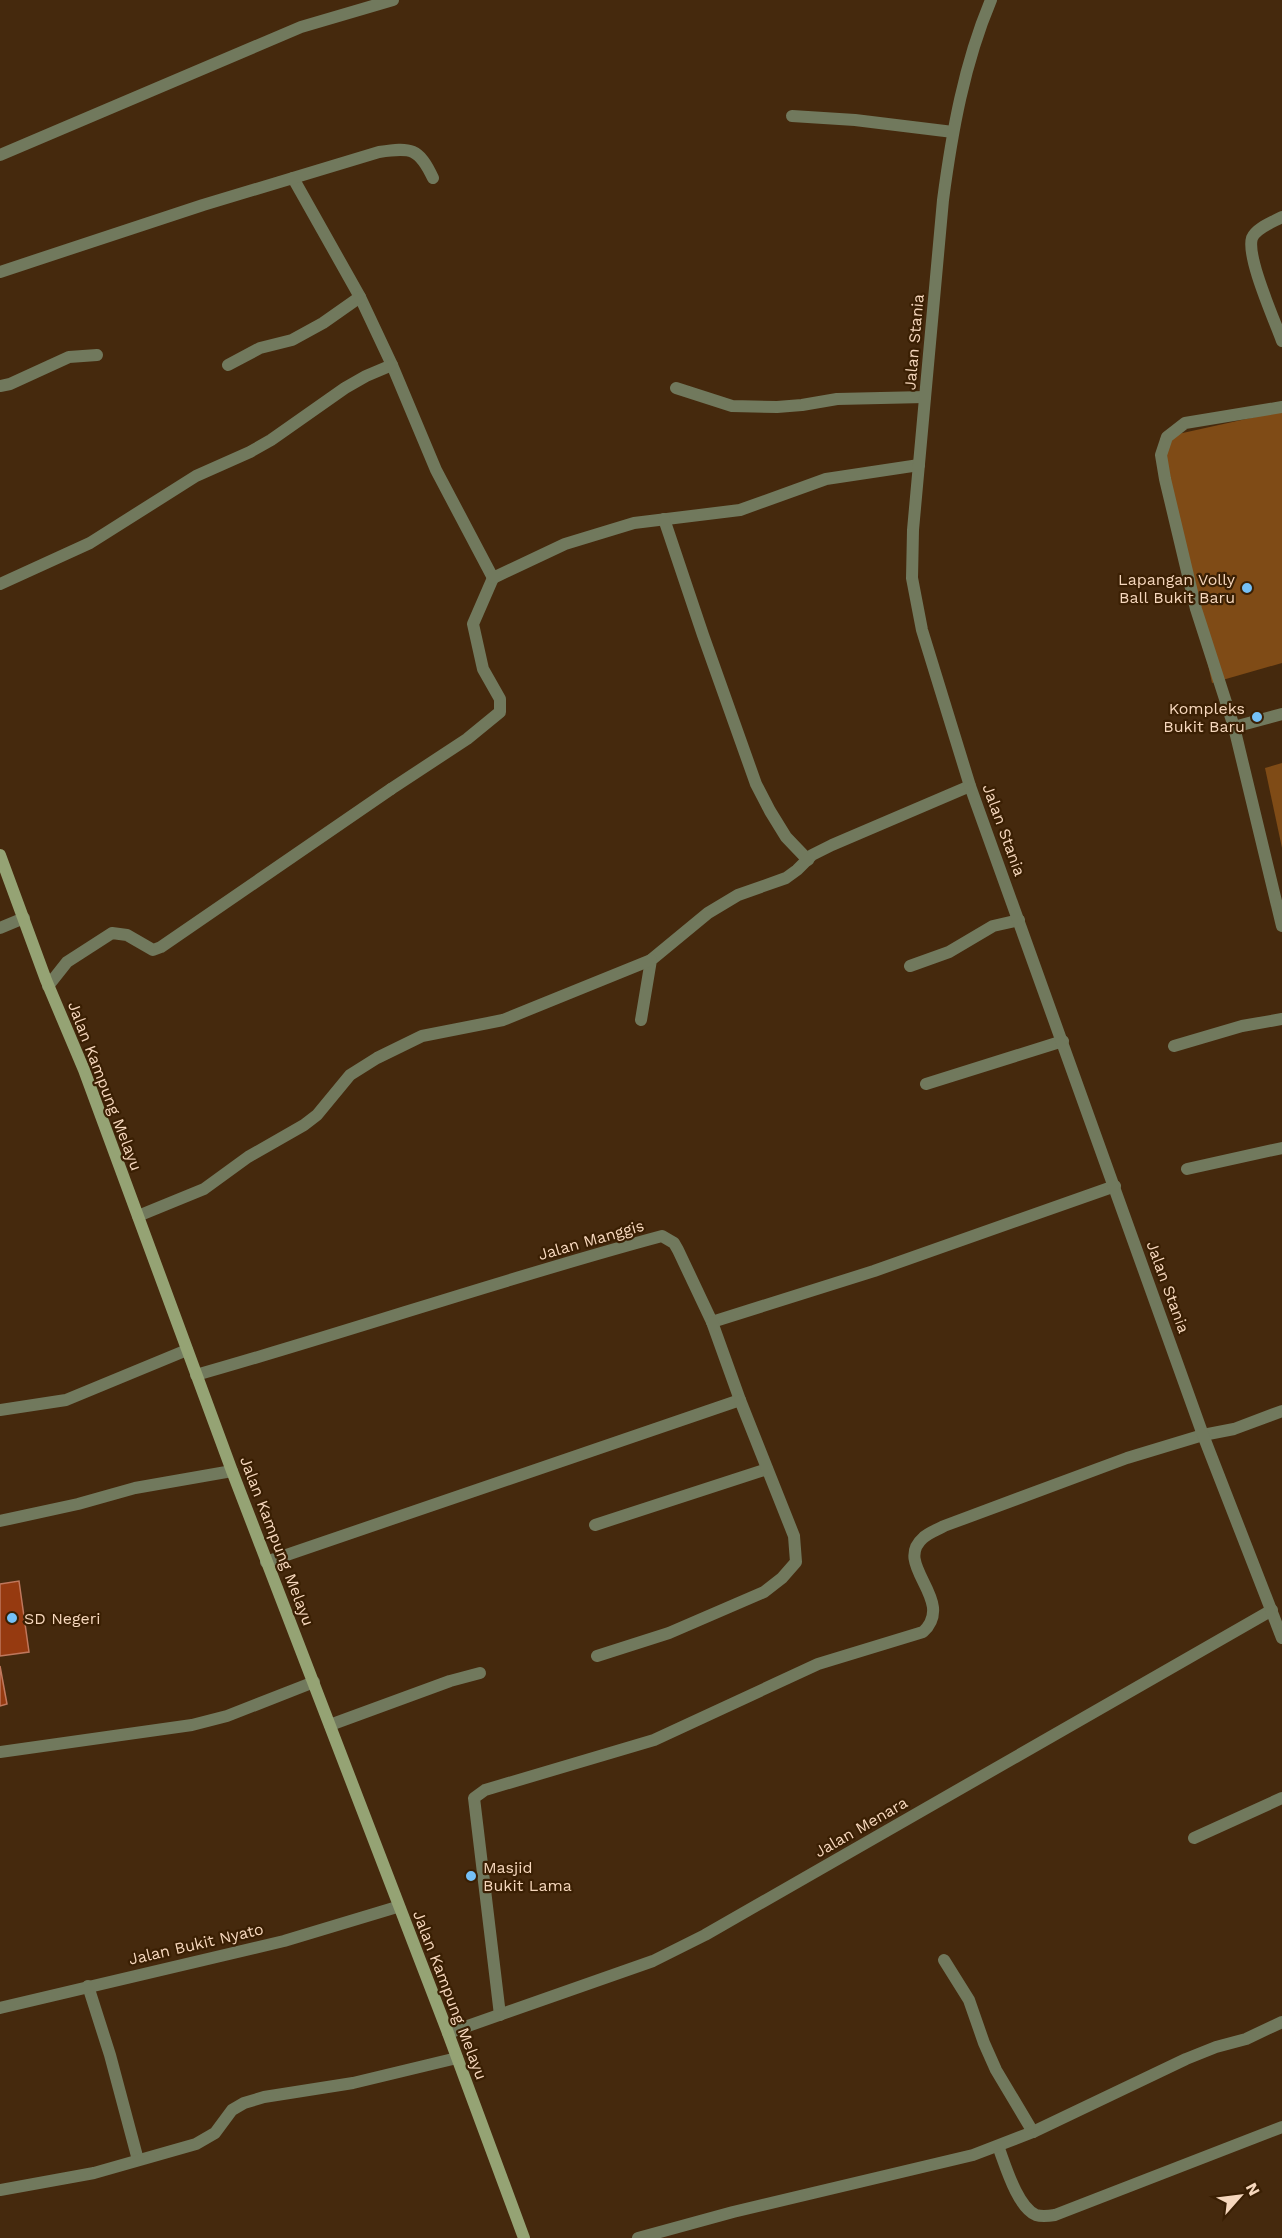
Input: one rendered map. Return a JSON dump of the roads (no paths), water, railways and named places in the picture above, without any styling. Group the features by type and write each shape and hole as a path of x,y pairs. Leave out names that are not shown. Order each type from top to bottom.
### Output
{"main road":[{"name":"Jalan Kampung Melayu","path":"0,855 47,983 84,1070 186,1350 448,2033 524,2238"}],"street":[{"path":"0,155 301,27 393,0"},
{"name":"Jalan Stania","path":"991,0 974,45 953,132 943,200 913,530 914,588 922,630 970,786 1203,1435 1282,1638"},
{"path":"792,116 855,120 953,132"},
{"path":"0,272 192,208 379,152 407,150 425,160 433,178"},
{"path":"293,178 360,297 392,365 436,470 493,578"},
{"path":"1282,217 1258,230 1252,238 1253,255 1258,274 1282,341"},
{"path":"228,365 260,348 292,340 323,323 360,297"},
{"path":"0,386 10,384 69,357 97,355"},
{"path":"0,584 90,543 137,515 169,491 271,440 345,388 392,365"},
{"path":"676,388 732,406 777,407 837,399 925,397"},
{"path":"1282,407 1185,423 1167,437 1161,455 1196,609 1234,727 1282,926"},
{"path":"47,983 67,962 112,933 127,935 153,950 161,947 466,739 500,712 500,699 483,669 472,624 493,578 566,544 634,523 740,510 826,478 919,465"},
{"path":"664,519 756,784 786,837 808,860"},
{"path":"1234,727 1282,714"},
{"path":"138,1216 204,1189 248,1157 304,1125 317,1115 350,1076 377,1058 422,1036 502,1020 651,960 708,913 738,895 786,878 812,855 832,845 970,786"},
{"path":"0,928 24,918"},
{"path":"910,966 949,952 993,926 1019,920"},
{"path":"641,1020 651,960"},
{"path":"1174,1046 1242,1026 1282,1019"},
{"path":"926,1084 1063,1041"},
{"path":"1187,1169 1282,1148"},
{"path":"712,1322 874,1271 1115,1186"},
{"name":"Jalan Manggis","path":"196,1375 376,1323 593,1255 662,1236 674,1243 712,1322 794,1536 796,1562 782,1578 764,1592 669,1633 597,1656"},
{"path":"0,1410 66,1400 186,1350"},
{"path":"266,1562 740,1400"},
{"path":"500,2015 474,1798 485,1790 654,1740 818,1664 923,1632 932,1623 935,1612 914,1558 915,1548 923,1537 944,1526 1127,1458 1203,1435 1234,1429 1282,1411"},
{"path":"595,1525 767,1469"},
{"path":"0,1521 78,1504 135,1488 232,1471"},
{"name":"Jalan Menara","path":"448,2033 653,1960 705,1935 1272,1610"},
{"path":"330,1725 450,1680 480,1673"},
{"path":"0,1752 192,1725 227,1716 314,1682"},
{"path":"1194,1838 1282,1797"},
{"name":"Jalan Bukit Nyato","path":"0,2008 284,1941 398,1906"},
{"path":"944,1960 969,2000 996,2070 1033,2132"},
{"path":"88,1986 110,2055 138,2160"},
{"path":"638,2238 733,2212 973,2156 1033,2132 1185,2059 1246,2039 1282,2022"},
{"path":"0,2190 94,2173 209,2138 224,2124 232,2110 244,2103 264,2097 353,2082 457,2058"},
{"path":"998,2146 1017,2194 1028,2209 1036,2215 1045,2216 1055,2215 1282,2127"}],"place":[{"name":"Lapangan Volly Ball Bukit Baru","path":"1247,588"},
{"name":"Kompleks Bukit Baru","path":"1257,717"},
{"name":"SD Negeri","path":"12,1618"},
{"name":"Masjid Bukit Lama","path":"471,1876"}]}
